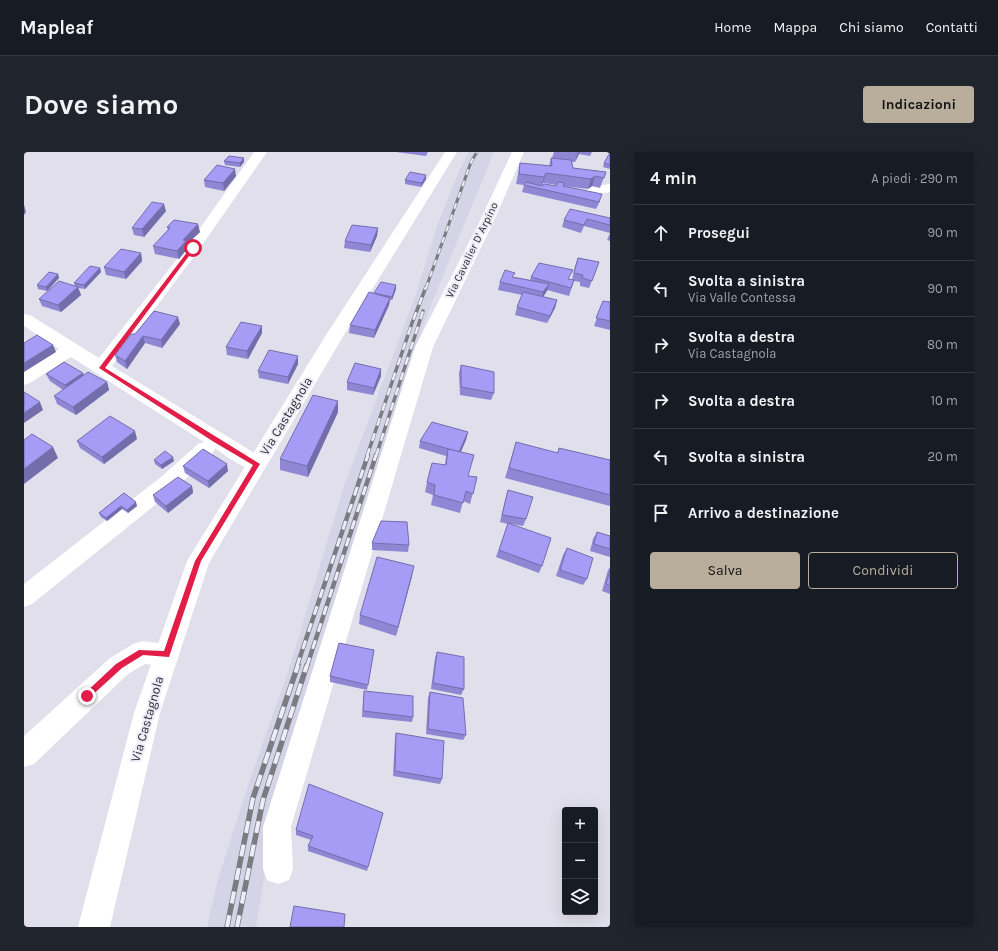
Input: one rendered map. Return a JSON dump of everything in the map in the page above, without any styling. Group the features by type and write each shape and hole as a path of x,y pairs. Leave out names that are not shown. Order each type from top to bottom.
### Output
{"street":[{"path":"101,368 193,248 261,152"},
{"name":"Via Castagnola","path":"94,927 147,713 198,561 335,335 451,152"},
{"name":"Via Cavalier D' Arpino","path":"278,869 277,827 424,347 486,224 518,152"},
{"path":"563,192 589,196 596,190 610,188"},
{"path":"24,319 216,440 257,464"},
{"path":"24,379 71,349"},
{"path":"24,597 168,483 216,440"},
{"path":"24,754 119,666 142,652 167,655"}],"shaded area":[{"path":"469,152 494,152 429,310 397,405 268,843 256,927 207,927 218,879 251,776 288,672 344,486 417,291 438,223 459,171"}],"building":[{"path":"610,154 610,165 604,163"},
{"path":"229,156 244,158 240,163 224,161"},
{"path":"551,158 571,160 573,168 606,172 604,178 595,176 591,179 546,173 544,177 519,174 520,163 552,166"},
{"path":"217,165 235,169 223,183 204,180"},
{"path":"410,172 426,175 422,183 405,180"},
{"path":"526,182 542,186 544,184 556,186 558,182 565,183 563,186 602,194 599,202 524,185"},
{"path":"152,202 164,204 142,229 132,228"},
{"path":"570,209 610,218 610,225 587,219 584,225 564,220"},
{"path":"174,220 198,224 183,240 186,241 177,251 153,246 170,228 167,227"},
{"path":"352,225 378,228 371,245 345,241"},
{"path":"121,249 141,253 124,272 104,267"},
{"path":"578,258 599,262 592,281 582,278 583,275 574,273"},
{"path":"539,263 573,270 568,279 574,280 571,288 531,277"},
{"path":"90,266 100,268 84,285 74,283"},
{"path":"505,270 515,273 512,277 549,284 543,292 500,282"},
{"path":"49,272 58,274 46,287 37,285"},
{"path":"59,281 78,287 58,305 39,299"},
{"path":"381,282 396,285 392,297 374,293"},
{"path":"369,292 390,298 375,330 350,325"},
{"path":"523,292 557,300 550,316 517,307"},
{"path":"603,301 610,302 610,321 596,318"},
{"path":"154,311 178,317 161,340 143,336 125,361 115,355 131,334 135,334"},
{"path":"241,322 262,326 247,351 226,347"},
{"path":"37,335 53,345 24,363 24,343"},
{"path":"269,350 298,356 288,377 258,371"},
{"path":"64,362 83,373 65,385 46,374"},
{"path":"355,363 381,369 374,388 347,382"},
{"path":"461,365 494,372 494,393 461,387"},
{"path":"88,372 107,382 73,407 54,396"},
{"path":"24,392 40,402 24,413"},
{"path":"313,395 338,401 307,466 280,459"},
{"path":"110,416 135,431 102,457 77,441"},
{"path":"432,422 468,432 459,452 420,441"},
{"path":"32,434 53,447 24,469 24,440"},
{"path":"516,442 558,453 559,448 610,460 610,495 509,468"},
{"path":"203,449 227,464 208,481 183,466"},
{"path":"448,449 474,455 468,476 477,477 473,494 466,491 463,503 434,495 435,485 427,482 432,463 446,465"},
{"path":"165,451 173,457 161,465 154,460"},
{"path":"178,477 192,486 166,506 153,495"},
{"path":"508,490 533,497 526,519 502,515"},
{"path":"124,493 136,502 127,510 121,506 106,518 99,513"},
{"path":"381,521 407,522 409,545 372,543"},
{"path":"508,523 551,538 542,566 499,550"},
{"path":"597,532 610,536 610,549 594,544"},
{"path":"567,548 593,558 587,579 560,570"},
{"path":"377,557 414,566 398,627 360,615"},
{"path":"610,571 610,586 606,584"},
{"path":"339,643 374,650 368,685 330,676"},
{"path":"437,652 464,657 464,689 433,683"},
{"path":"364,691 413,696 413,717 363,711"},
{"path":"430,692 463,698 466,735 428,729"},
{"path":"396,733 444,741 442,779 395,771"},
{"path":"309,784 383,813 368,867 308,846 313,836 296,830"},
{"path":"294,906 345,914 344,927 290,927"}],"railway":[{"path":"426,288 471,162 477,152"},
{"path":"367,456 412,323 426,287"},
{"path":"376,456 423,311"},
{"path":"297,666 368,455"},
{"path":"307,666 376,455"},
{"path":"227,927 253,798 298,665"},
{"path":"237,927 263,800 307,665"}],"route":[{"path":"87,696 119,666 142,652 167,655 198,561 257,464 101,368 193,248"}]}
